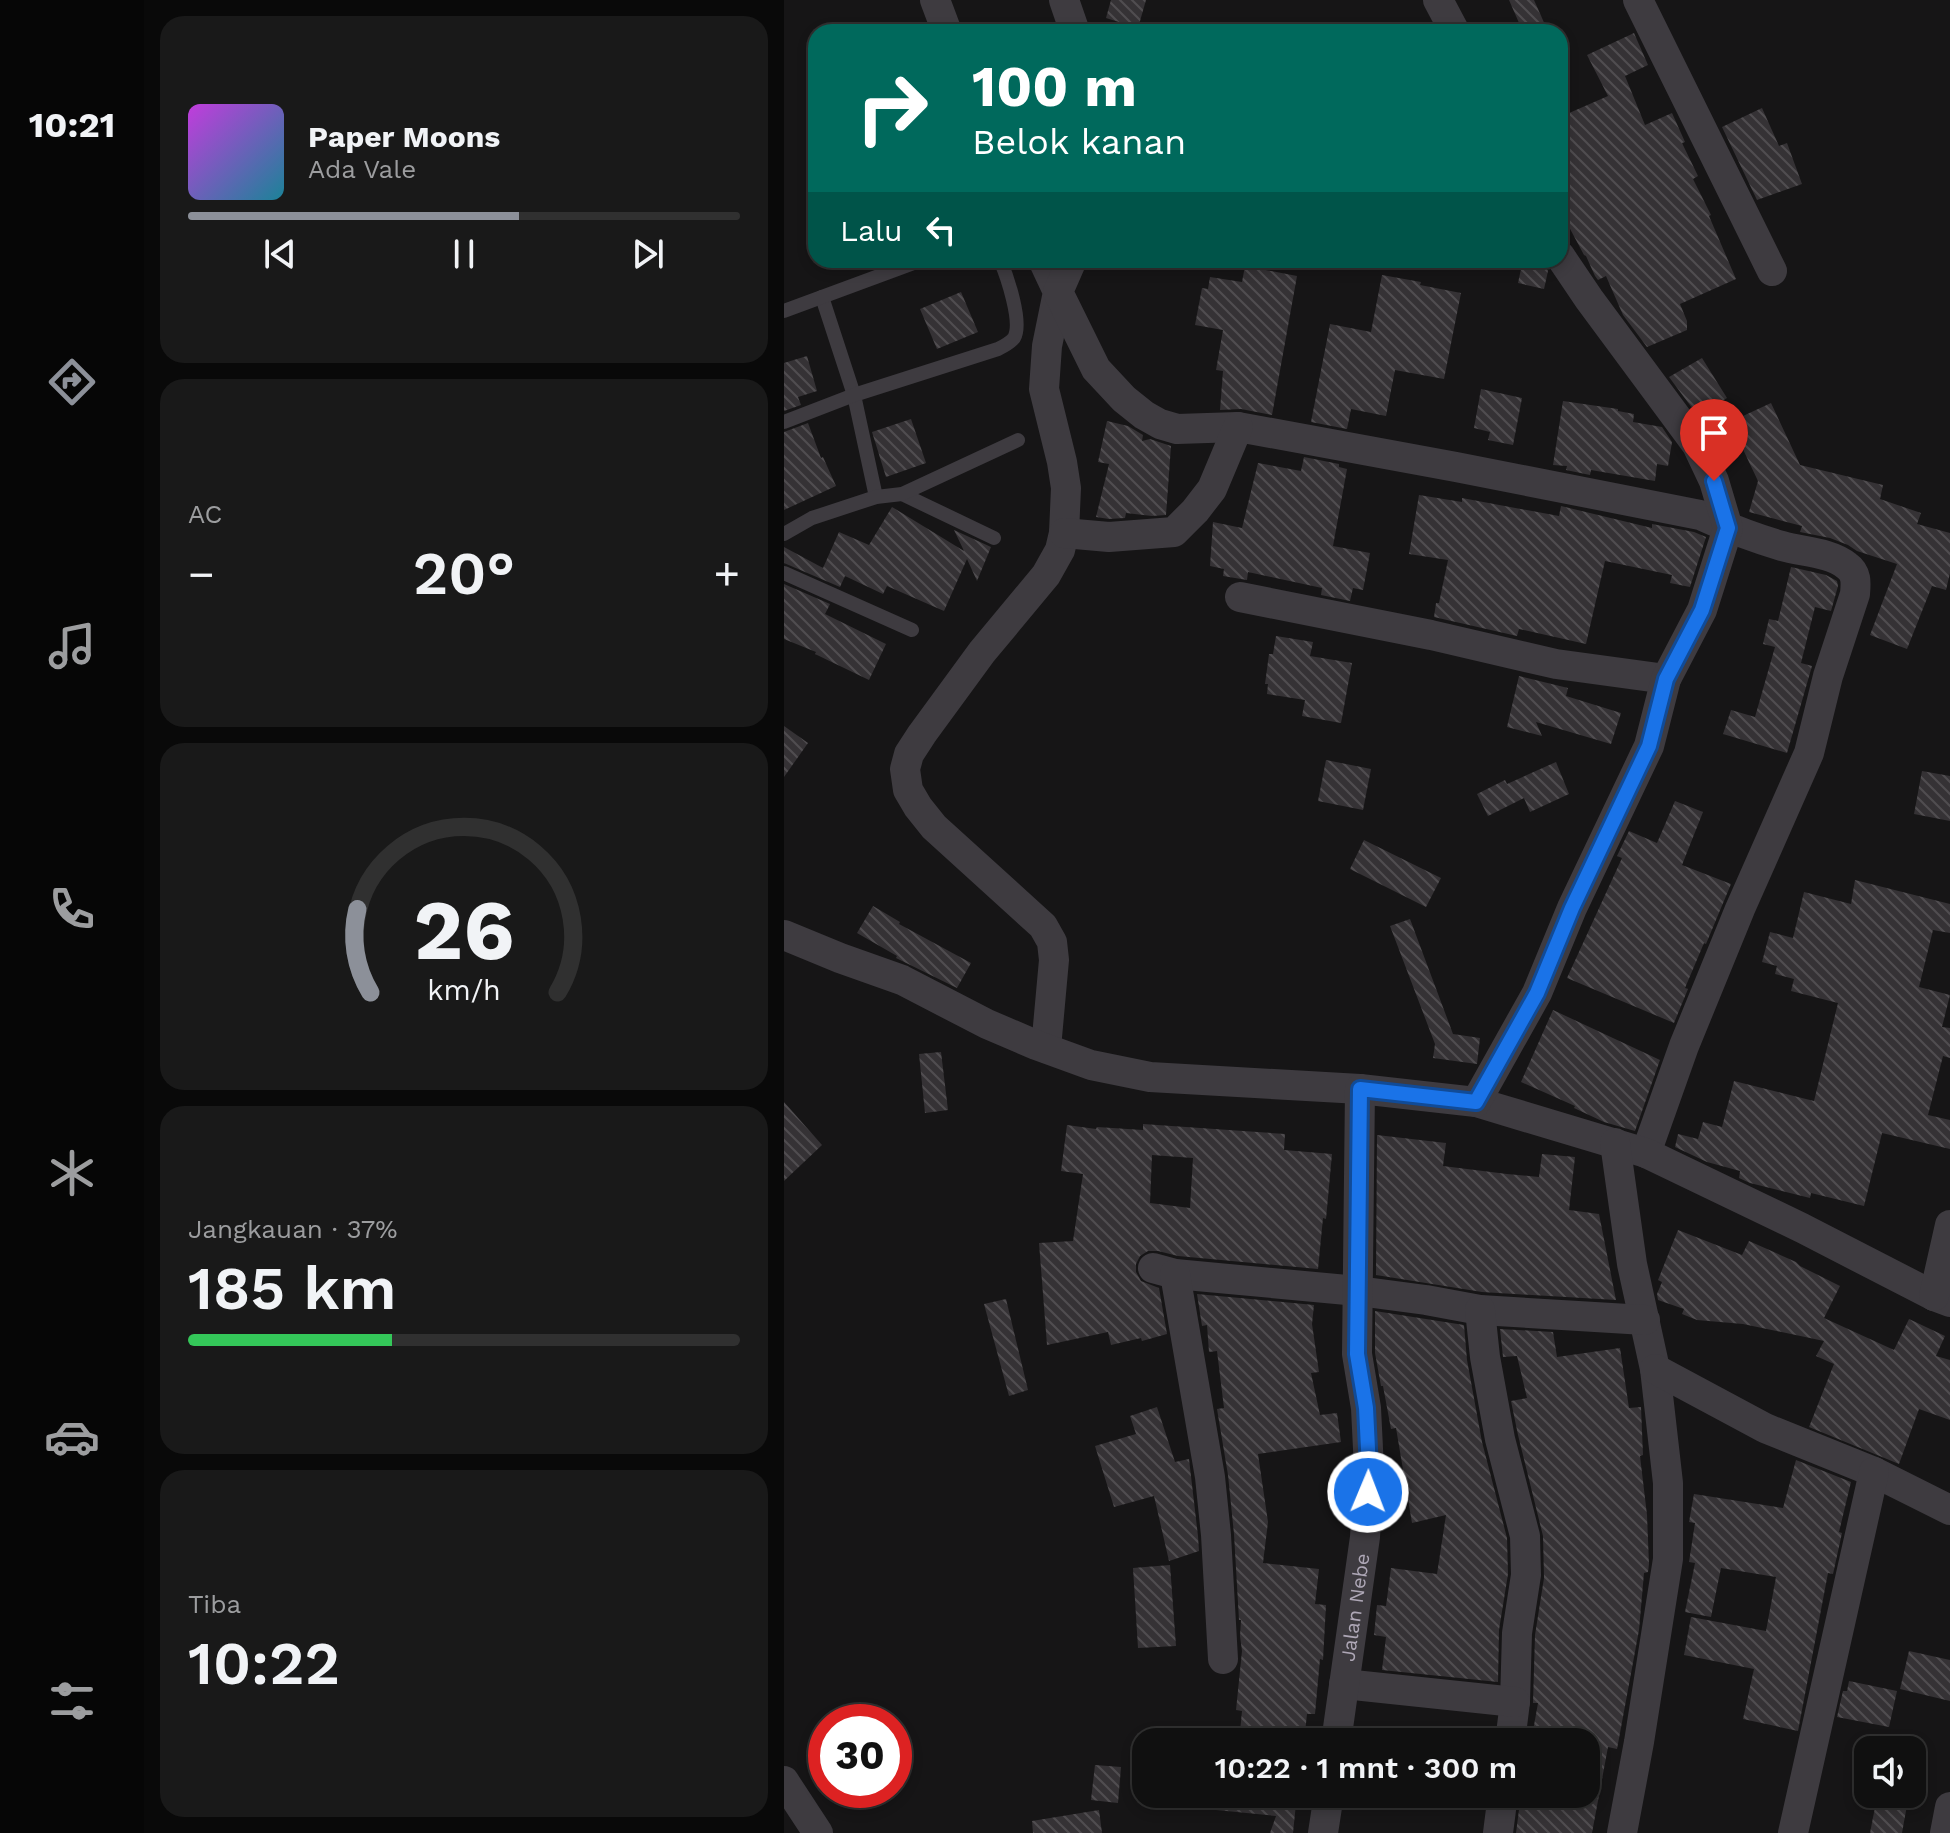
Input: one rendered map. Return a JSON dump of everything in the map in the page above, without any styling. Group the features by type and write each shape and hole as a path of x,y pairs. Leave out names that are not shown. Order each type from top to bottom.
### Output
{"street":[{"path":"935,0 944,24"},
{"path":"1064,0 1072,24"},
{"path":"1438,0 1451,24"},
{"path":"1638,0 1772,271"},
{"path":"1047,268 1096,369 1124,399 1160,424 1177,429 1238,427 1700,515 1782,546 1845,563 1852,570 1857,582 1855,594 1828,676 1809,753 1684,1046 1646,1153"},
{"path":"1046,1048 1054,960 1052,942 1043,926 934,827 908,790 905,769 915,744 982,652 1046,575 1060,550 1066,488 1044,389 1047,346 1058,292 1068,268"},
{"path":"1476,1102 1537,993 1572,908 1649,746 1666,679 1702,610 1728,528 1714,481 1697,445 1568,268"},
{"path":"1064,533 1109,537 1174,532 1212,489 1238,427"},
{"path":"1240,597 1431,635 1556,664 1666,679"},
{"path":"784,935 902,980 987,1024 1091,1065 1150,1077 1360,1089 1476,1102 1615,1143 1646,1153 1942,1299 1950,1225"},
{"name":"Jalan Nebe","path":"1338,1728 1365,1537 1369,1469 1366,1408 1357,1354 1360,1089"},
{"path":"1615,1143 1632,1264 1655,1369 1668,1483 1668,1559 1622,1833"},
{"path":"1223,1659 1210,1477 1164,1271 1358,1291 1480,1310 1645,1320"},
{"path":"1480,1310 1500,1439 1525,1536 1526,1575 1517,1633 1512,1728"},
{"path":"1655,1369 1765,1428 1874,1472 1950,1510"},
{"path":"1793,1833 1874,1472"},
{"path":"1344,1684 1515,1702"},
{"path":"784,1781 818,1833"},
{"path":"1945,1833 1950,1807"},
{"path":"1323,1833 1327,1808"},
{"path":"1498,1833 1501,1808"}],"lane":[{"path":"784,311 900,268"},
{"path":"784,422 854,395 998,349 1012,341 1017,329 1003,268"},
{"path":"822,297 854,395 876,497"},
{"path":"784,534 812,518 876,497 902,494 1018,440"},
{"path":"902,494 994,538"},
{"path":"784,573 912,630"}],"building":[{"path":"1111,0 1146,0 1139,24 1125,24 1106,18"},
{"path":"1509,0 1534,0 1545,24 1520,24"},
{"path":"1634,33 1648,65 1625,76 1645,125 1672,113 1698,176 1693,179 1736,279 1680,304 1687,330 1647,347 1623,315 1606,276 1598,280 1595,276 1568,225 1568,114 1608,96 1587,55"},
{"path":"1762,108 1779,146 1787,143 1802,184 1757,200 1722,127"},
{"path":"1245,268 1297,276 1272,415 1241,409 1220,410 1223,371 1216,370 1223,330 1195,325 1202,288 1208,289 1210,277 1242,282"},
{"path":"1521,268 1547,268 1544,289 1518,283"},
{"path":"1382,275 1461,293 1444,379 1395,370 1386,416 1351,409 1347,429 1311,422 1330,324 1371,332"},
{"path":"961,292 978,332 937,349 920,309"},
{"path":"807,356 817,391 798,397 801,405 784,411 784,363"},
{"path":"1702,358 1727,398 1698,416 1669,377"},
{"path":"1481,389 1522,398 1513,445 1488,440 1490,432 1474,428"},
{"path":"1563,401 1618,409 1634,414 1633,422 1662,427 1672,442 1668,466 1657,464 1655,481 1591,470 1590,475 1566,470 1567,466 1553,465"},
{"path":"1771,403 1800,465 1883,485 1880,499 1921,513 1917,524 1950,533 1950,573 1946,590 1932,586 1907,649 1870,635 1897,564 1830,538 1800,532 1802,526 1749,512 1758,481 1730,422"},
{"path":"911,419 926,463 886,477 872,432"},
{"path":"1107,421 1128,426 1143,435 1142,441 1150,439 1171,446 1166,515 1126,513 1125,518 1096,517 1109,464 1098,462"},
{"path":"808,423 836,486 784,510 784,432"},
{"path":"1304,457 1339,464 1339,467 1347,469 1333,546 1370,553 1363,590 1353,588 1350,601 1321,595 1322,588 1248,572 1247,580 1223,576 1224,569 1210,566 1213,522 1242,528 1258,463 1301,471"},
{"path":"1419,495 1462,502 1462,498 1559,516 1561,506 1652,528 1652,524 1706,537 1690,587 1670,583 1672,575 1605,561 1586,644 1519,629 1517,636 1434,617 1448,560 1409,554"},
{"path":"892,507 964,551 954,530 991,547 977,581 967,559 944,611 887,586 883,594 845,576 840,587 784,563 784,547 823,568 839,532 869,545"},
{"path":"1791,567 1826,575 1837,581 1838,586 1831,611 1815,607 1801,663 1812,666 1787,753 1723,734 1731,710 1755,717 1775,647 1763,644 1769,619 1778,621"},
{"path":"784,584 830,604 825,614 886,644 869,680 784,639"},
{"path":"1276,636 1313,642 1310,656 1352,663 1341,723 1302,716 1305,700 1267,694 1268,684 1265,684 1269,654 1273,654"},
{"path":"1519,676 1568,688 1566,696 1621,713 1611,744 1536,722 1542,736 1507,727"},
{"path":"784,726 808,743 784,777"},
{"path":"1326,760 1371,769 1363,810 1318,801"},
{"path":"1556,762 1569,794 1530,812 1524,798 1488,816 1477,794 1505,780 1507,784"},
{"path":"1922,771 1950,776 1950,821 1914,814"},
{"path":"1675,801 1703,812 1682,865 1731,884 1685,988 1688,989 1674,1023 1567,978 1622,858 1617,856 1629,831 1657,843"},
{"path":"1364,840 1441,878 1426,907 1350,869"},
{"path":"1855,880 1950,904 1950,933 1933,930 1919,987 1950,995 1942,1027 1950,1028 1950,1058 1943,1056 1928,1115 1950,1120 1950,1149 1882,1133 1864,1206 1811,1193 1810,1198 1750,1183 1739,1178 1740,1171 1707,1162 1675,1147 1678,1134 1698,1139 1703,1122 1722,1127 1734,1081 1814,1101 1838,1003 1791,991 1794,979 1775,974 1777,966 1762,962 1770,932 1793,938 1804,892 1851,904"},
{"path":"873,906 899,924 971,963 957,988 896,958 857,933"},
{"path":"1410,919 1453,1034 1480,1038 1477,1064 1433,1058 1435,1044 1390,926"},
{"path":"1553,1010 1660,1060 1635,1131 1604,1122 1521,1082"},
{"path":"941,1052 948,1110 925,1113 919,1054"},
{"path":"784,1102 822,1145 784,1181"},
{"path":"1143,1124 1285,1134 1284,1150 1332,1154 1318,1269 1148,1251 1140,1256 1136,1272 1141,1281 1159,1288 1167,1334 1111,1345 1108,1332 1047,1345 1039,1243 1073,1241 1083,1174 1061,1171 1067,1125 1143,1130","holes":["1152,1155 1193,1158 1190,1208 1150,1203"]},
{"path":"1377,1135 1446,1143 1443,1166 1507,1174 1539,1177 1542,1154 1575,1157 1569,1210 1599,1214 1616,1300 1482,1292 1376,1275"},
{"path":"1678,1230 1742,1255 1749,1241 1840,1286 1824,1318 1894,1350 1909,1319 1945,1336 1936,1356 1950,1360 1950,1420 1919,1409 1899,1464 1809,1427 1834,1364 1816,1356 1824,1341 1743,1324 1697,1320 1682,1314 1684,1309 1658,1300 1662,1282 1658,1280"},
{"path":"1197,1294 1314,1305 1312,1324 1319,1372 1311,1373 1320,1415 1337,1413 1341,1442 1258,1454 1268,1522 1263,1563 1319,1569 1315,1604 1326,1605 1323,1660 1320,1659 1315,1714 1307,1714 1306,1728 1240,1728 1242,1711 1236,1710 1242,1651 1241,1620 1228,1475 1217,1409 1224,1408 1217,1351 1209,1352 1207,1325 1202,1326"},
{"path":"1006,1299 1028,1390 1009,1396 984,1304"},
{"path":"1375,1311 1464,1325 1482,1442 1507,1538 1508,1574 1499,1630 1498,1682 1382,1670 1386,1637 1374,1635 1377,1605 1386,1606 1391,1568 1437,1574 1446,1515 1412,1523 1396,1428 1391,1429 1375,1353"},
{"path":"1500,1329 1553,1332 1557,1357 1620,1348 1629,1408 1641,1407 1643,1455 1640,1456 1649,1564 1648,1572 1644,1573 1639,1630 1617,1749 1608,1747 1600,1790 1600,1728 1534,1728 1538,1703 1533,1703 1535,1635 1544,1578 1543,1536 1511,1401 1527,1398 1517,1356 1503,1357"},
{"path":"1157,1407 1175,1462 1189,1459 1198,1536 1199,1551 1169,1561 1154,1496 1114,1507 1095,1446 1136,1434 1130,1416"},
{"path":"1796,1460 1851,1482 1833,1574 1828,1573 1798,1731 1743,1719 1754,1669 1684,1655 1691,1617 1766,1631 1776,1577 1721,1568 1711,1617 1685,1612 1695,1563 1689,1562 1695,1523 1689,1522 1694,1494 1783,1508"},
{"path":"1170,1565 1176,1646 1138,1648 1133,1568"},
{"path":"1909,1651 1950,1660 1950,1701 1900,1689"},
{"path":"1849,1681 1897,1691 1889,1727 1837,1717 1843,1691 1847,1691"},
{"path":"1095,1765 1121,1767 1118,1803 1091,1800"},
{"path":"1296,1808 1293,1833 1270,1833 1276,1816 1206,1809"},
{"path":"1519,1808 1597,1808 1592,1833 1516,1833"},
{"path":"1875,1808 1906,1808 1902,1833 1870,1833"},
{"path":"1099,1810 1102,1833 1033,1833 1032,1821"}],"route":[{"path":"1368,1492 1366,1408 1357,1354 1360,1089 1476,1102 1537,993 1572,908 1649,746 1666,679 1702,610 1728,528 1714,481"}]}
